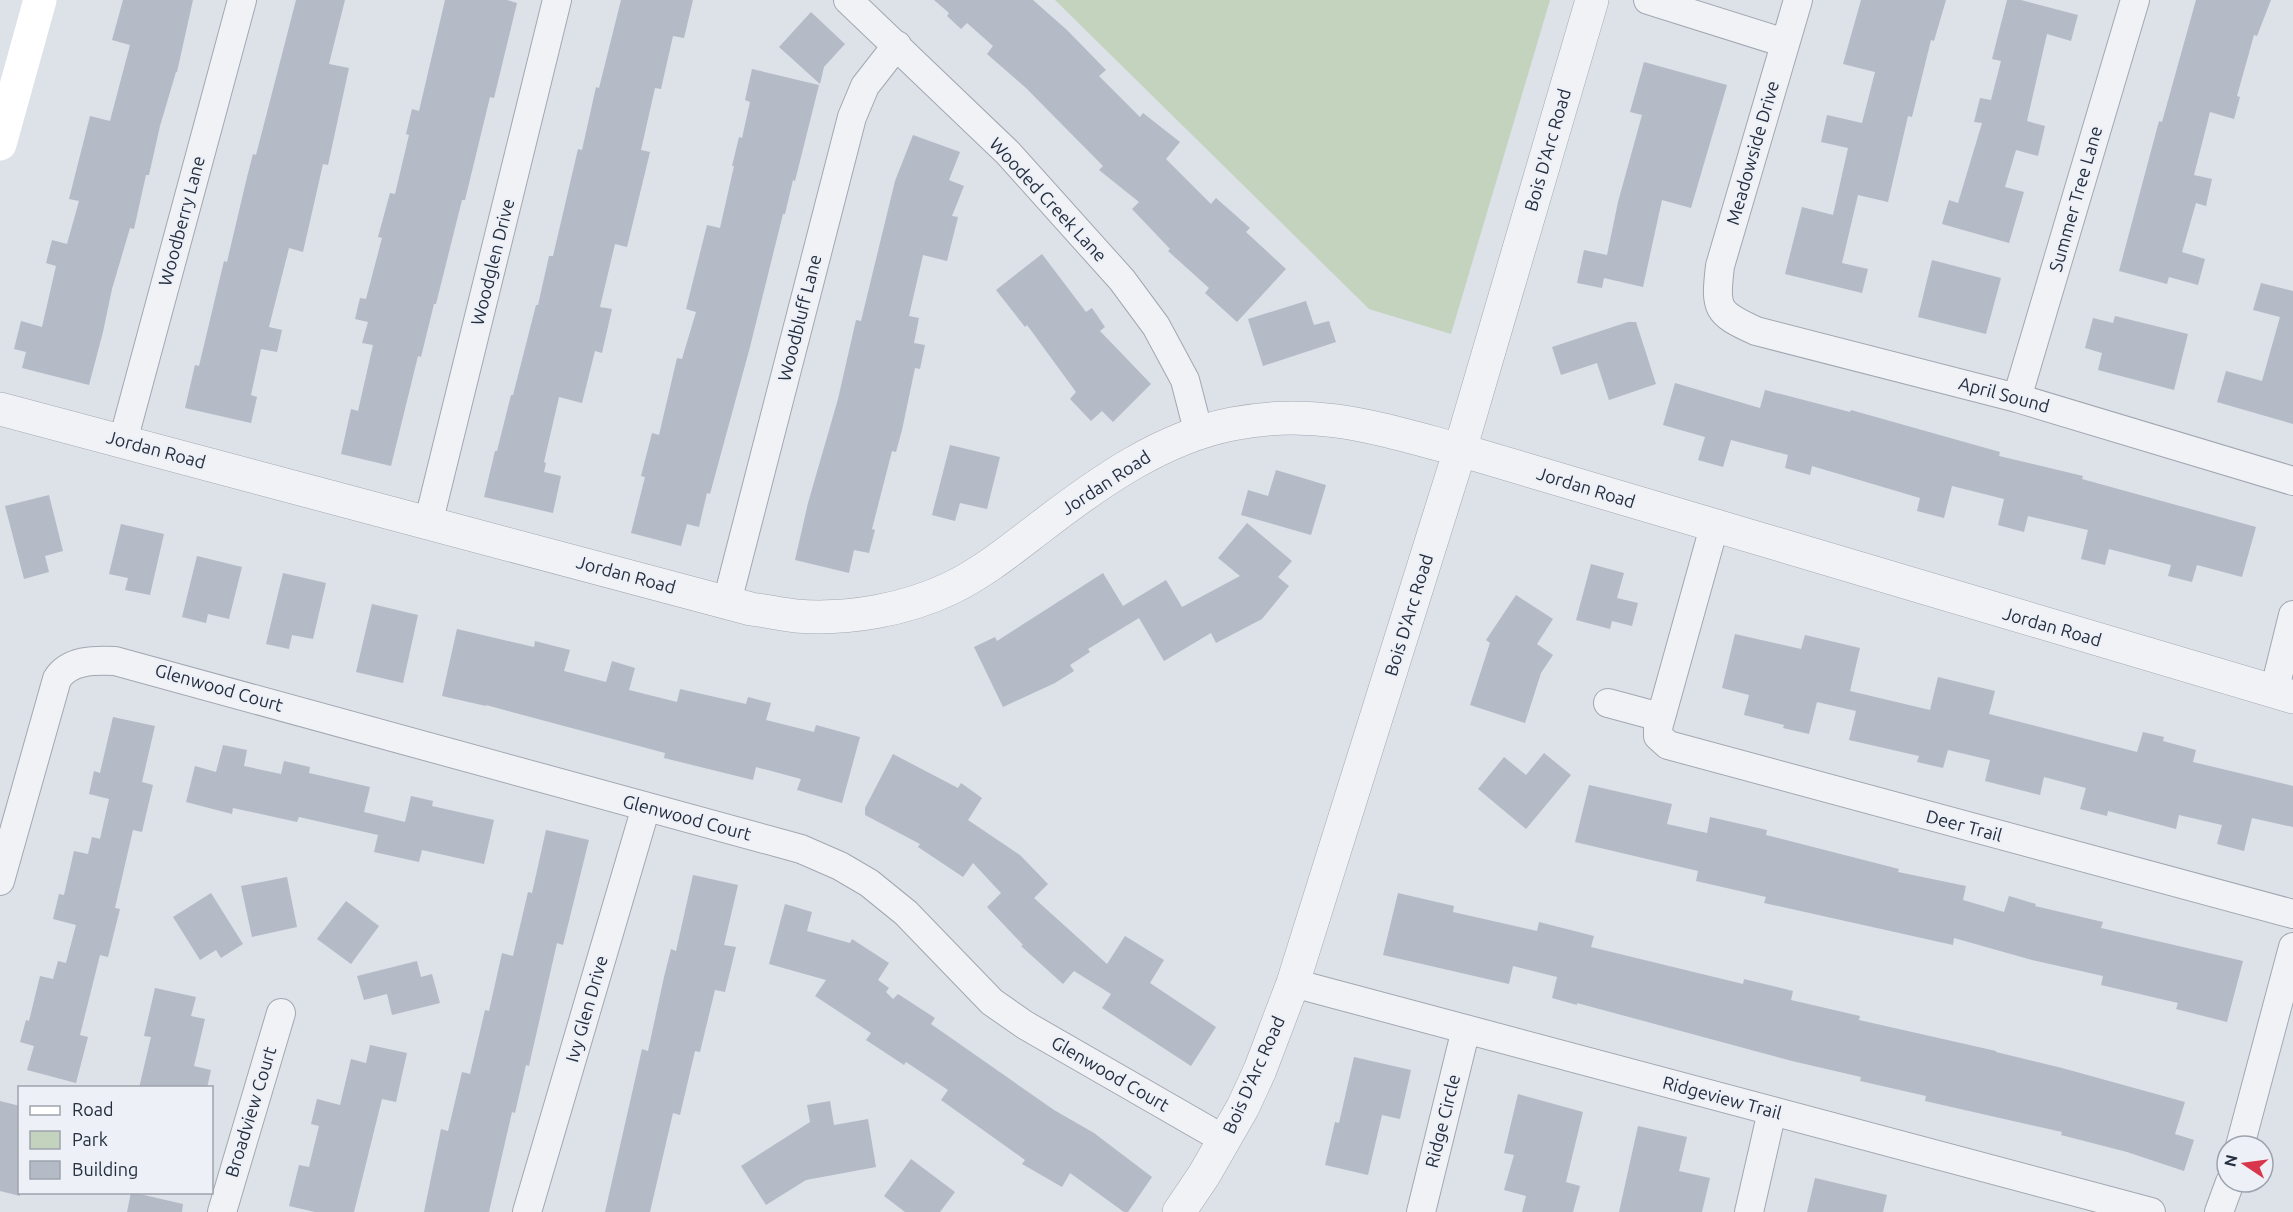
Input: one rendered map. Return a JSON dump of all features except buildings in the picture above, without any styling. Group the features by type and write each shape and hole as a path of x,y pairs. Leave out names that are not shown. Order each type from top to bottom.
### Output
{"main road":[{"path":"0,144 40,0"}],"street":[{"name":"Woodberry Lane","path":"123,441 242,0"},
{"name":"Woodglen Drive","path":"428,524 557,0"},
{"name":"Wooded Creek Lane","path":"848,0 1008,153 1122,280 1156,326 1185,380 1199,434"},
{"name":"Bois D'Arc Road","path":"1179,1212 1225,1140 1260,1070 1293,983 1460,450 1592,0"},
{"path":"1648,0 1785,43"},
{"name":"Meadowside Drive","path":"1719,307 1717,293 1720,266 1798,0"},
{"name":"Summer Tree Lane","path":"2017,398 2134,0"},
{"name":"Woodbluff Lane","path":"727,602 852,117 865,86 897,45"},
{"name":"April Sound","path":"1719,307 1732,320 1756,331 2017,398 2293,481"},
{"name":"Jordan Road","path":"0,409 751,609 797,616 855,615 910,604 952,587 995,561 1080,497 1145,456 1199,434 1230,424 1257,420 1284,417 1332,419 1460,450 2284,695"},
{"name":"Deer Trail","path":"1714,527 1660,717 1658,736 1662,741 1675,748 2293,914"},
{"path":"2284,695 2293,615"},
{"name":"Glenwood Court","path":"0,881 57,679 63,670 74,665 92,660 115,661 801,849 840,866 869,883 906,913 992,1002 1025,1025 1225,1140"},
{"path":"1608,703 1660,717"},
{"name":"Ivy Glen Drive","path":"527,1212 646,807"},
{"path":"2243,1134 2293,947"},
{"name":"Ridgeview Trail","path":"1293,983 2151,1212"},
{"name":"Broadview Court","path":"222,1212 281,1012"},
{"name":"Ridge Circle","path":"1420,1212 1466,1029"},
{"path":"1749,1212 1772,1111"},
{"path":"2219,1212 2226,1194"}],"green space":[{"path":"1055,0 1550,0 1451,334 1369,309"}]}
